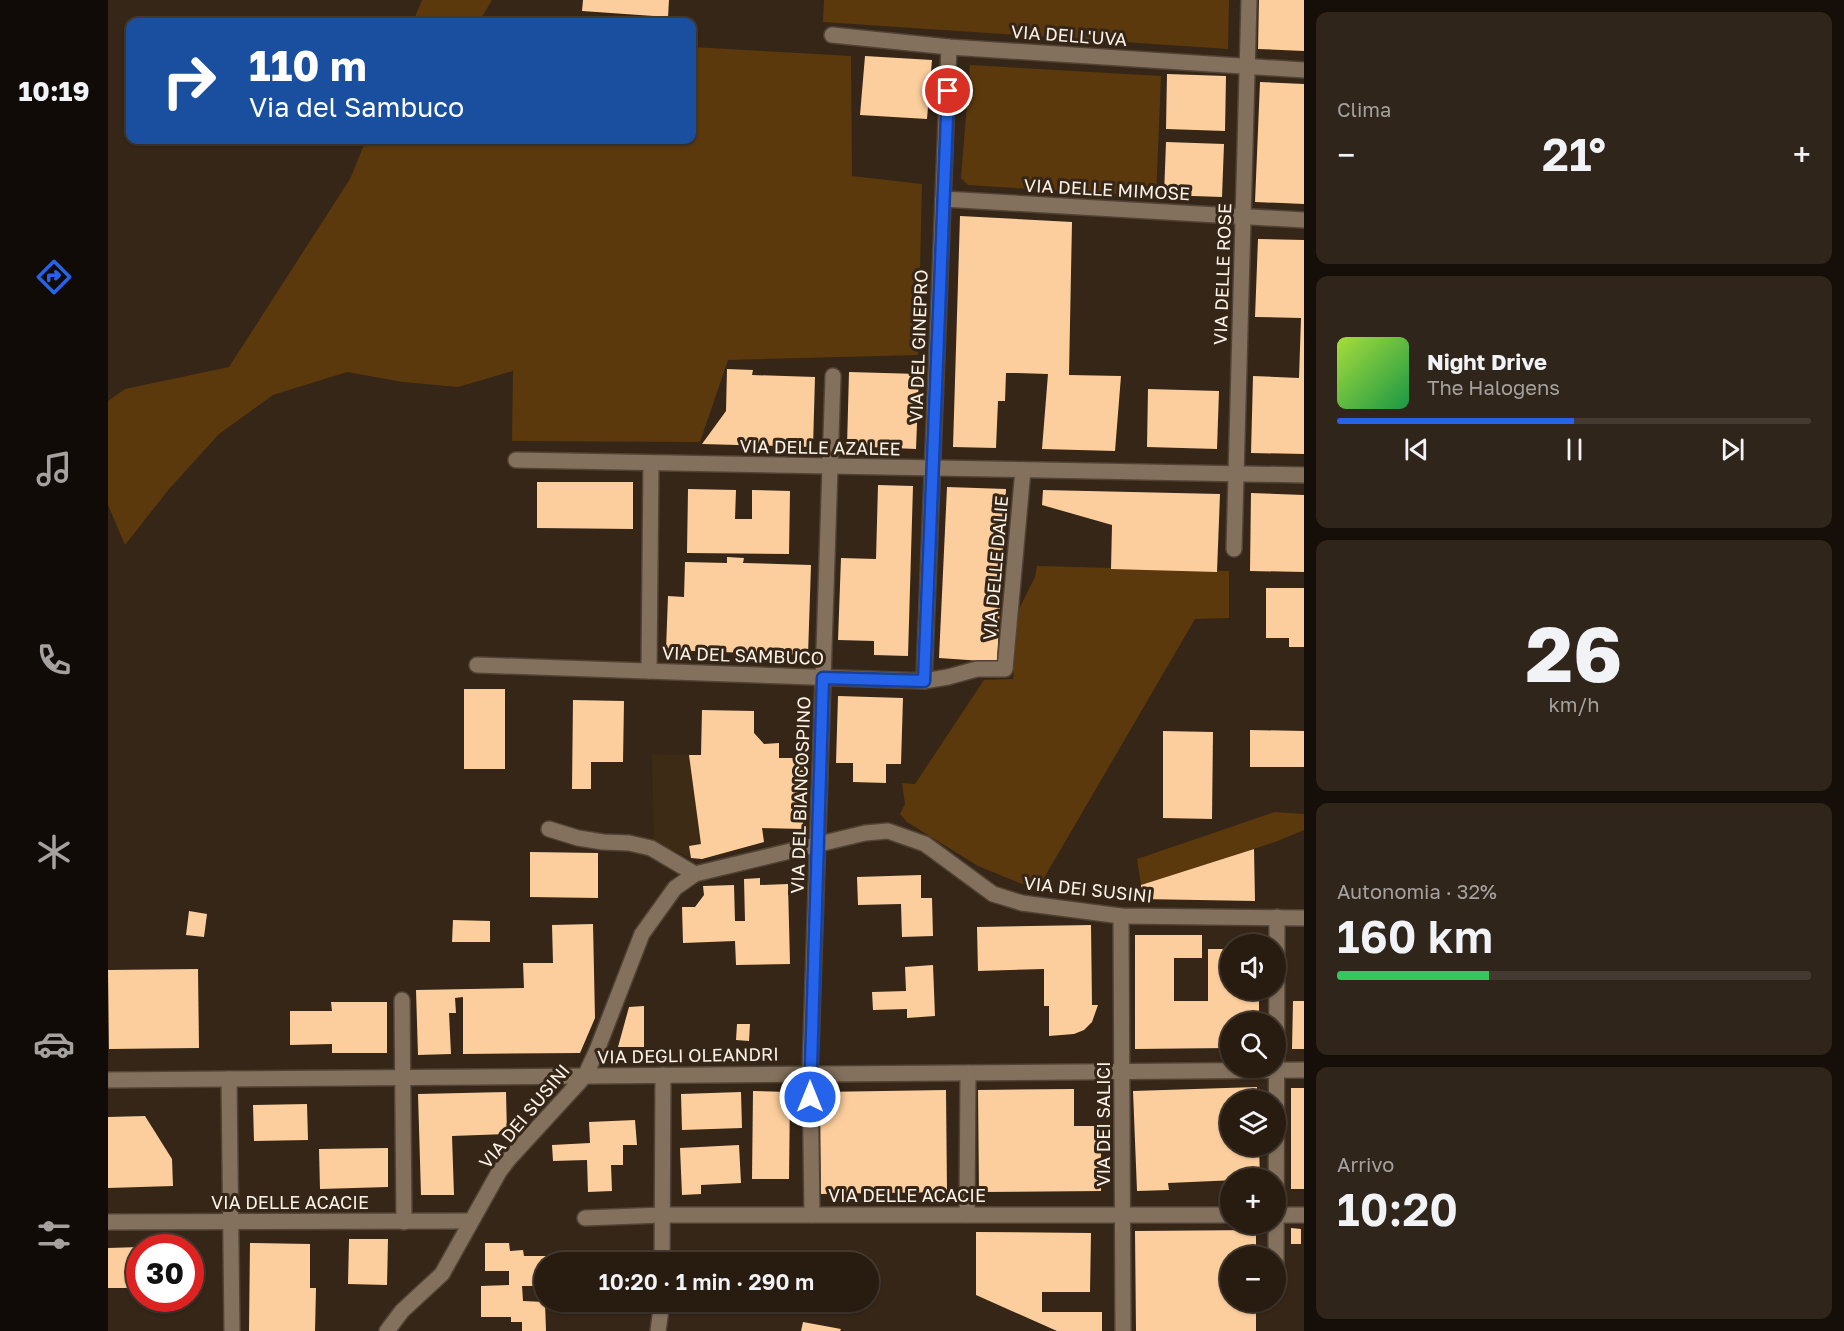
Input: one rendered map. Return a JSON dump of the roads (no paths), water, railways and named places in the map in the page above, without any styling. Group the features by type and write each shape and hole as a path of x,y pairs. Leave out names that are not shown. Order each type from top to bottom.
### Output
{"street":[{"name":"VIA DELLE ROSE","path":"1234,549 1249,0"},
{"name":"VIA DELL'UVA","path":"832,35 949,47 1304,70"},
{"name":"VIA DEL GINEPRO","path":"924,681 949,47"},
{"name":"VIA DELLE MIMOSE","path":"943,199 1304,220"},
{"name":"VIA DEL BIANCOSPINO","path":"812,1215 810,1074 833,376"},
{"name":"VIA DELLE AZALEE","path":"516,460 1304,475"},
{"path":"649,671 651,463"},
{"name":"VIA DELLE DALIE","path":"1005,669 1023,470"},
{"name":"VIA DEL SAMBUCO","path":"477,665 924,681 977,669 1005,669"},
{"path":"549,829 578,838 630,843 651,848 695,874"},
{"name":"VIA DEI SUSINI","path":"387,1331 402,1311 442,1274 508,1160 585,1076 642,934 675,888 695,874 866,833 888,831 925,844 993,894 1022,903 1121,916 1304,918"},
{"name":"VIA DEI SALICI","path":"1121,916 1123,1331"},
{"path":"1276,1012 1277,917"},
{"path":"402,1000 404,1222"},
{"name":"VIA DEGLI OLEANDRI","path":"108,1080 1220,1070"},
{"name":"VIA DEGLI OLEANDRI","path":"1286,1070 1304,1070"},
{"path":"967,1215 968,1073"},
{"path":"662,1252 663,1075"},
{"path":"1276,1078 1276,1168"},
{"path":"229,1079 232,1331"},
{"name":"VIA DELLE ACACIE","path":"585,1218 662,1215 1220,1215"},
{"path":"1286,1215 1304,1215"},
{"name":"VIA DELLE ACACIE","path":"108,1222 471,1221"},
{"path":"658,1331 661,1312"}]}
